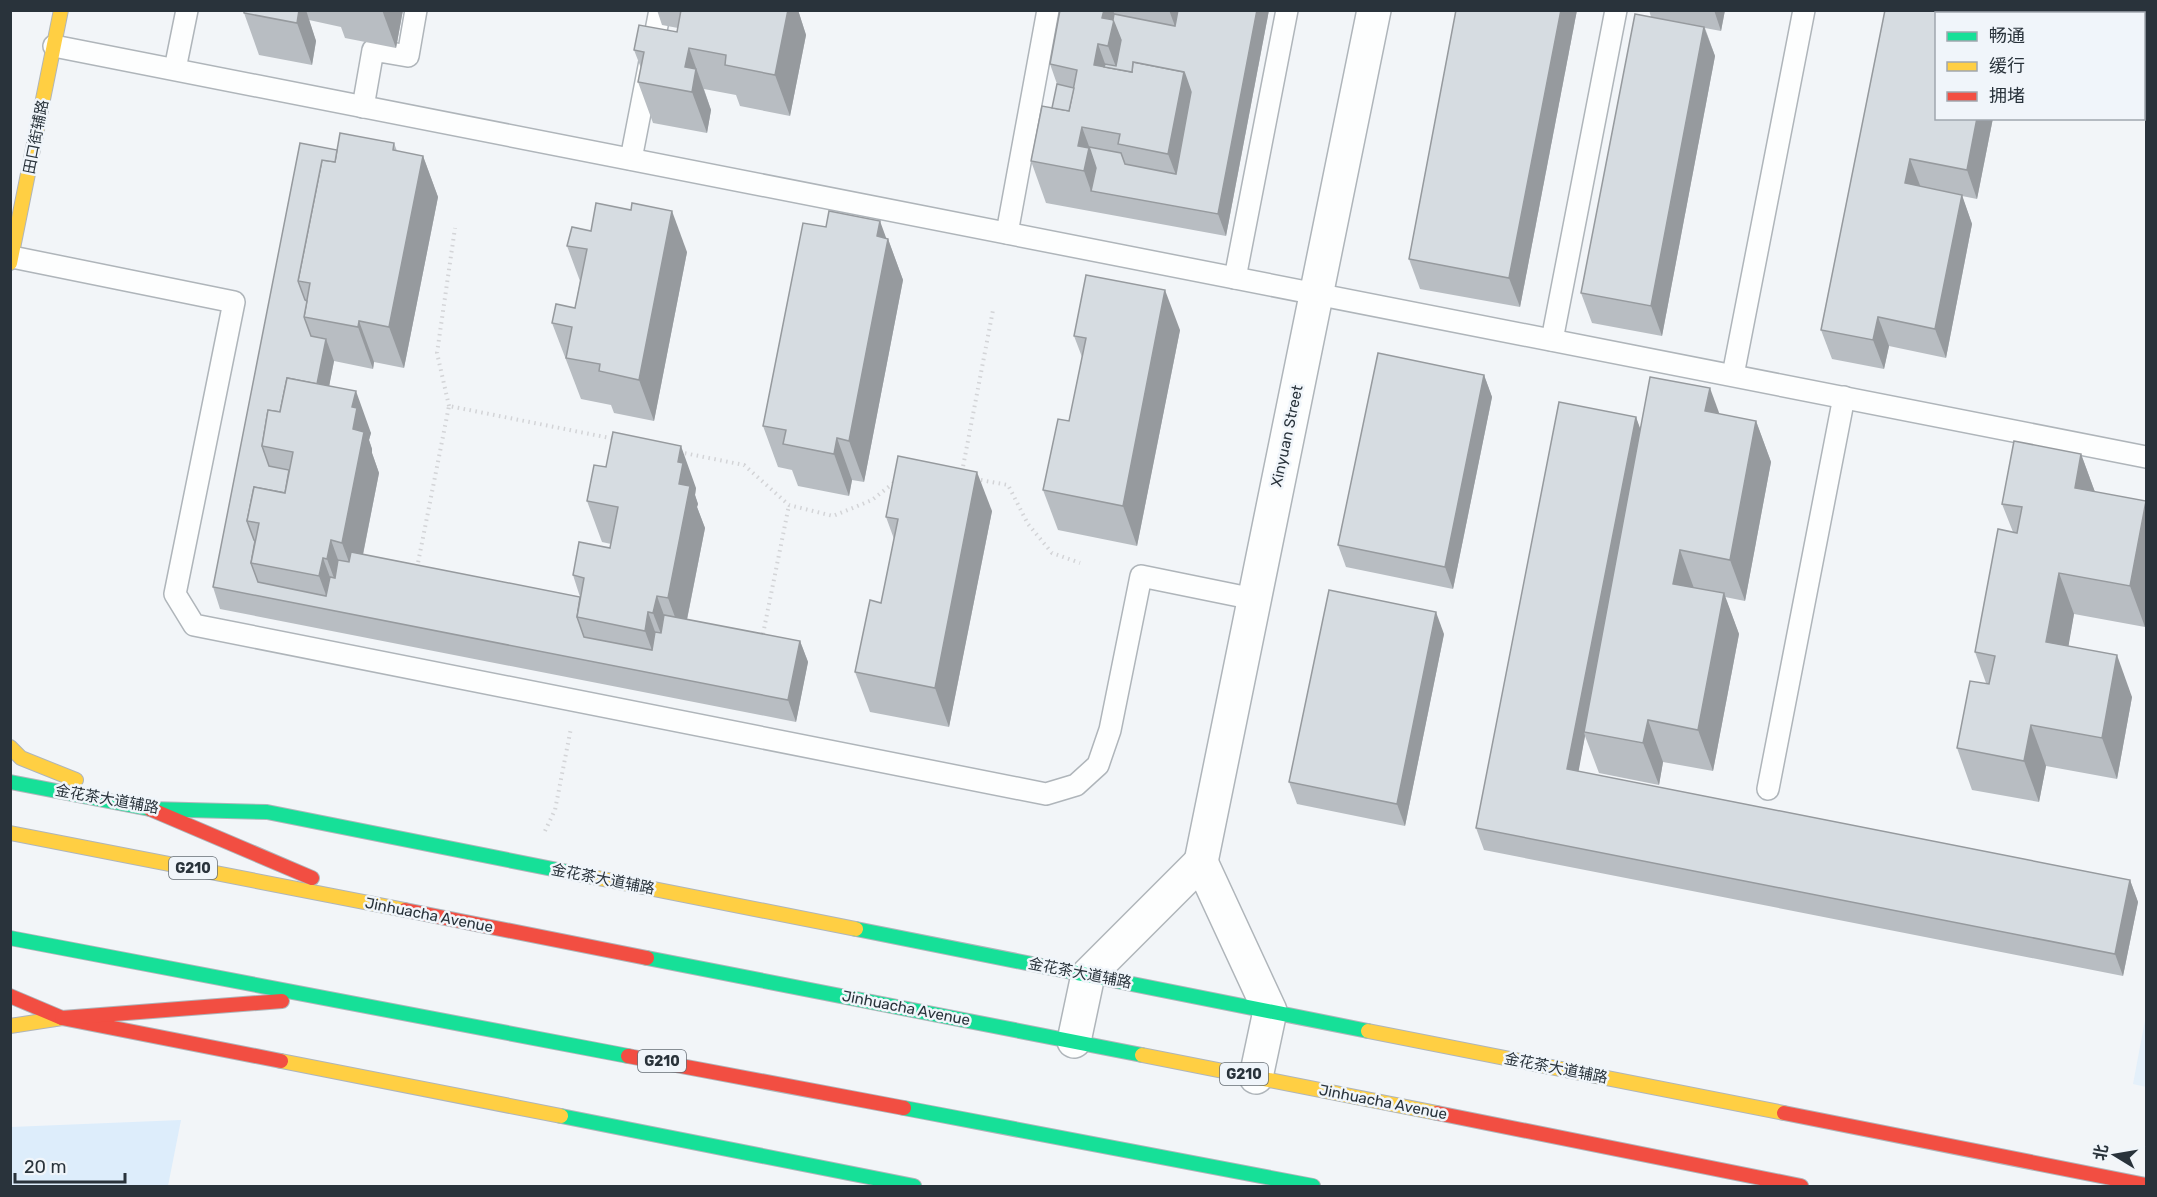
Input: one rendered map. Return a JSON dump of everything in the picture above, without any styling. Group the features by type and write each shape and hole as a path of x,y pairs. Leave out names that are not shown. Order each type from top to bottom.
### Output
{"main road":[{"name":"田口街辅路","path":"11,260 61,10"},
{"path":"10,747 21,758 150,809 375,904"},
{"name":"金花茶大道辅路","path":"10,782 150,809 267,812 2146,1185"},
{"name":"Jinhuacha Avenue","path":"10,833 1801,1186"},
{"name":"G210","path":"10,938 1313,1186"},
{"path":"10,996 62,1018 914,1186"},
{"path":"10,1026 62,1018 327,998"},
{"path":"1234,1186 1237,1172"}],"street":[{"name":"Xinyuan Street","path":"1201,862 1374,10"},
{"path":"1074,1041 1088,975 1201,862 1270,1011 1256,1077"}],"lane":[{"path":"175,69 187,10"},
{"path":"363,106 373,50 408,56 416,10"},
{"path":"631,159 660,10"},
{"path":"1007,233 1048,10"},
{"path":"1235,278 1287,10"},
{"path":"1552,340 1617,10"},
{"path":"1733,375 1804,10"},
{"path":"54,46 2146,457"},
{"path":"11,260 234,302 175,594 194,625 1046,794 1076,785 1098,765 1110,730 1141,576 1254,598"},
{"path":"1768,789 1844,397"}],"path":[{"path":"416,574 449,406 437,353 455,228"},
{"path":"961,476 993,310"},
{"path":"449,406 619,440"},
{"path":"676,452 744,465 789,505 833,516 872,500 898,479"},
{"path":"973,478 1008,485 1028,524 1052,554 1080,563"},
{"path":"763,634 789,505"},
{"path":"530,864 555,810 576,701"}],"shaded area":[{"path":"2146,1015 2146,1087 2133,1084"},
{"path":"181,1120 168,1186 11,1186 11,1127"}],"building":[{"path":"244,10 299,10 297,23 244,13"},
{"path":"681,10 788,10 775,75 725,65 726,55 689,48 685,67 696,69 692,92 638,82 644,52 634,50 639,25 677,32"},
{"path":"1060,10 1104,10 1102,18 1114,20 1108,46 1098,44 1094,65 1132,72 1133,62 1184,72 1168,154 1118,144 1120,134 1082,127 1078,146 1089,148 1084,171 1031,161 1042,106 1069,111 1077,70 1050,64"},
{"path":"1178,10 1257,10 1218,214 1091,191 1096,168 1089,147 1121,153 1125,164 1176,174 1191,92 1184,72 1133,62 1132,72 1104,67 1105,64 1116,66 1121,40 1113,20 1114,14 1175,26"},
{"path":"1456,10 1561,10 1509,278 1409,259"},
{"path":"1885,10 1939,10 1935,12 1935,120 1977,120 1967,170 1910,159 1905,183 1962,195 1935,329 1878,317 1873,340 1821,330"},
{"path":"1635,14 1704,27 1651,306 1581,293"},
{"path":"1057,84 1074,88 1069,111 1052,108"},
{"path":"340,133 394,143 393,150 423,156 389,327 359,321 358,327 304,317 310,283 298,281 322,160 335,162"},
{"path":"300,143 337,150 335,162 322,160 298,281 307,301 304,317 311,336 326,339 317,384 287,378 280,412 268,410 262,446 269,466 289,470 285,493 254,487 247,521 255,541 251,563 258,582 326,596 330,577 335,578 338,560 349,562 351,552 580,597 577,617 584,637 652,650 655,632 661,633 664,615 800,641 788,700 213,587"},
{"path":"596,203 631,210 632,203 672,211 639,380 599,371 600,364 566,358 572,327 552,323 556,304 575,308 587,249 567,246 572,227 591,231"},
{"path":"829,211 880,221 877,236 888,239 849,441 837,438 834,454 783,444 786,430 763,426 803,223 826,227"},
{"path":"1086,275 1165,290 1123,506 1043,490 1058,419 1069,421 1086,338 1074,336"},
{"path":"1378,353 1484,375 1445,567 1338,545"},
{"path":"1650,377 1710,388 1705,411 1756,421 1730,560 1680,550 1673,584 1724,593 1698,730 1648,720 1643,743 1584,732"},
{"path":"287,378 356,391 352,407 357,408 353,429 364,432 342,543 331,540 327,559 323,558 319,576 251,563 259,523 247,521 254,487 285,493 293,452 262,446 268,410 280,412"},
{"path":"1559,402 1636,417 1567,769 2130,880 2115,954 1476,828"},
{"path":"613,432 681,446 678,462 683,463 679,484 690,486 668,598 657,596 653,613 648,612 645,631 577,617 584,578 573,575 579,542 610,548 618,507 587,501 594,465 606,467"},
{"path":"2014,441 2081,454 2075,488 2146,501 2130,586 2059,573 2046,642 2117,655 2102,738 2031,725 2024,761 1957,748 1970,681 1989,684 1995,656 1975,652 1998,529 2017,533 2022,507 2002,504"},
{"path":"898,456 977,472 935,688 855,672 870,600 881,603 898,519 886,517"},
{"path":"1329,590 1436,612 1397,804 1289,782"}],"traffic: fast":[{"path":"10,782 150,809 267,812 593,877"},
{"path":"856,929 1368,1031"},
{"path":"10,938 628,1056"},
{"path":"647,958 1142,1055"},
{"path":"904,1108 1313,1186"},
{"path":"561,1116 914,1186"}],"traffic: slow":[{"path":"10,263 61,10"},
{"path":"10,747 21,758 76,780"},
{"path":"10,833 405,910"},
{"path":"593,877 856,929"},
{"path":"10,1026 62,1018"},
{"path":"1368,1031 1784,1113"},
{"path":"1142,1055 1437,1113"},
{"path":"281,1061 561,1116"}],"traffic: jam":[{"path":"150,809 312,878"},
{"path":"405,910 647,958"},
{"path":"10,996 62,1018 281,1061"},
{"path":"62,1018 282,1001"},
{"path":"628,1056 904,1108"},
{"path":"1437,1113 1801,1186"},
{"path":"1784,1113 2146,1185"}]}
